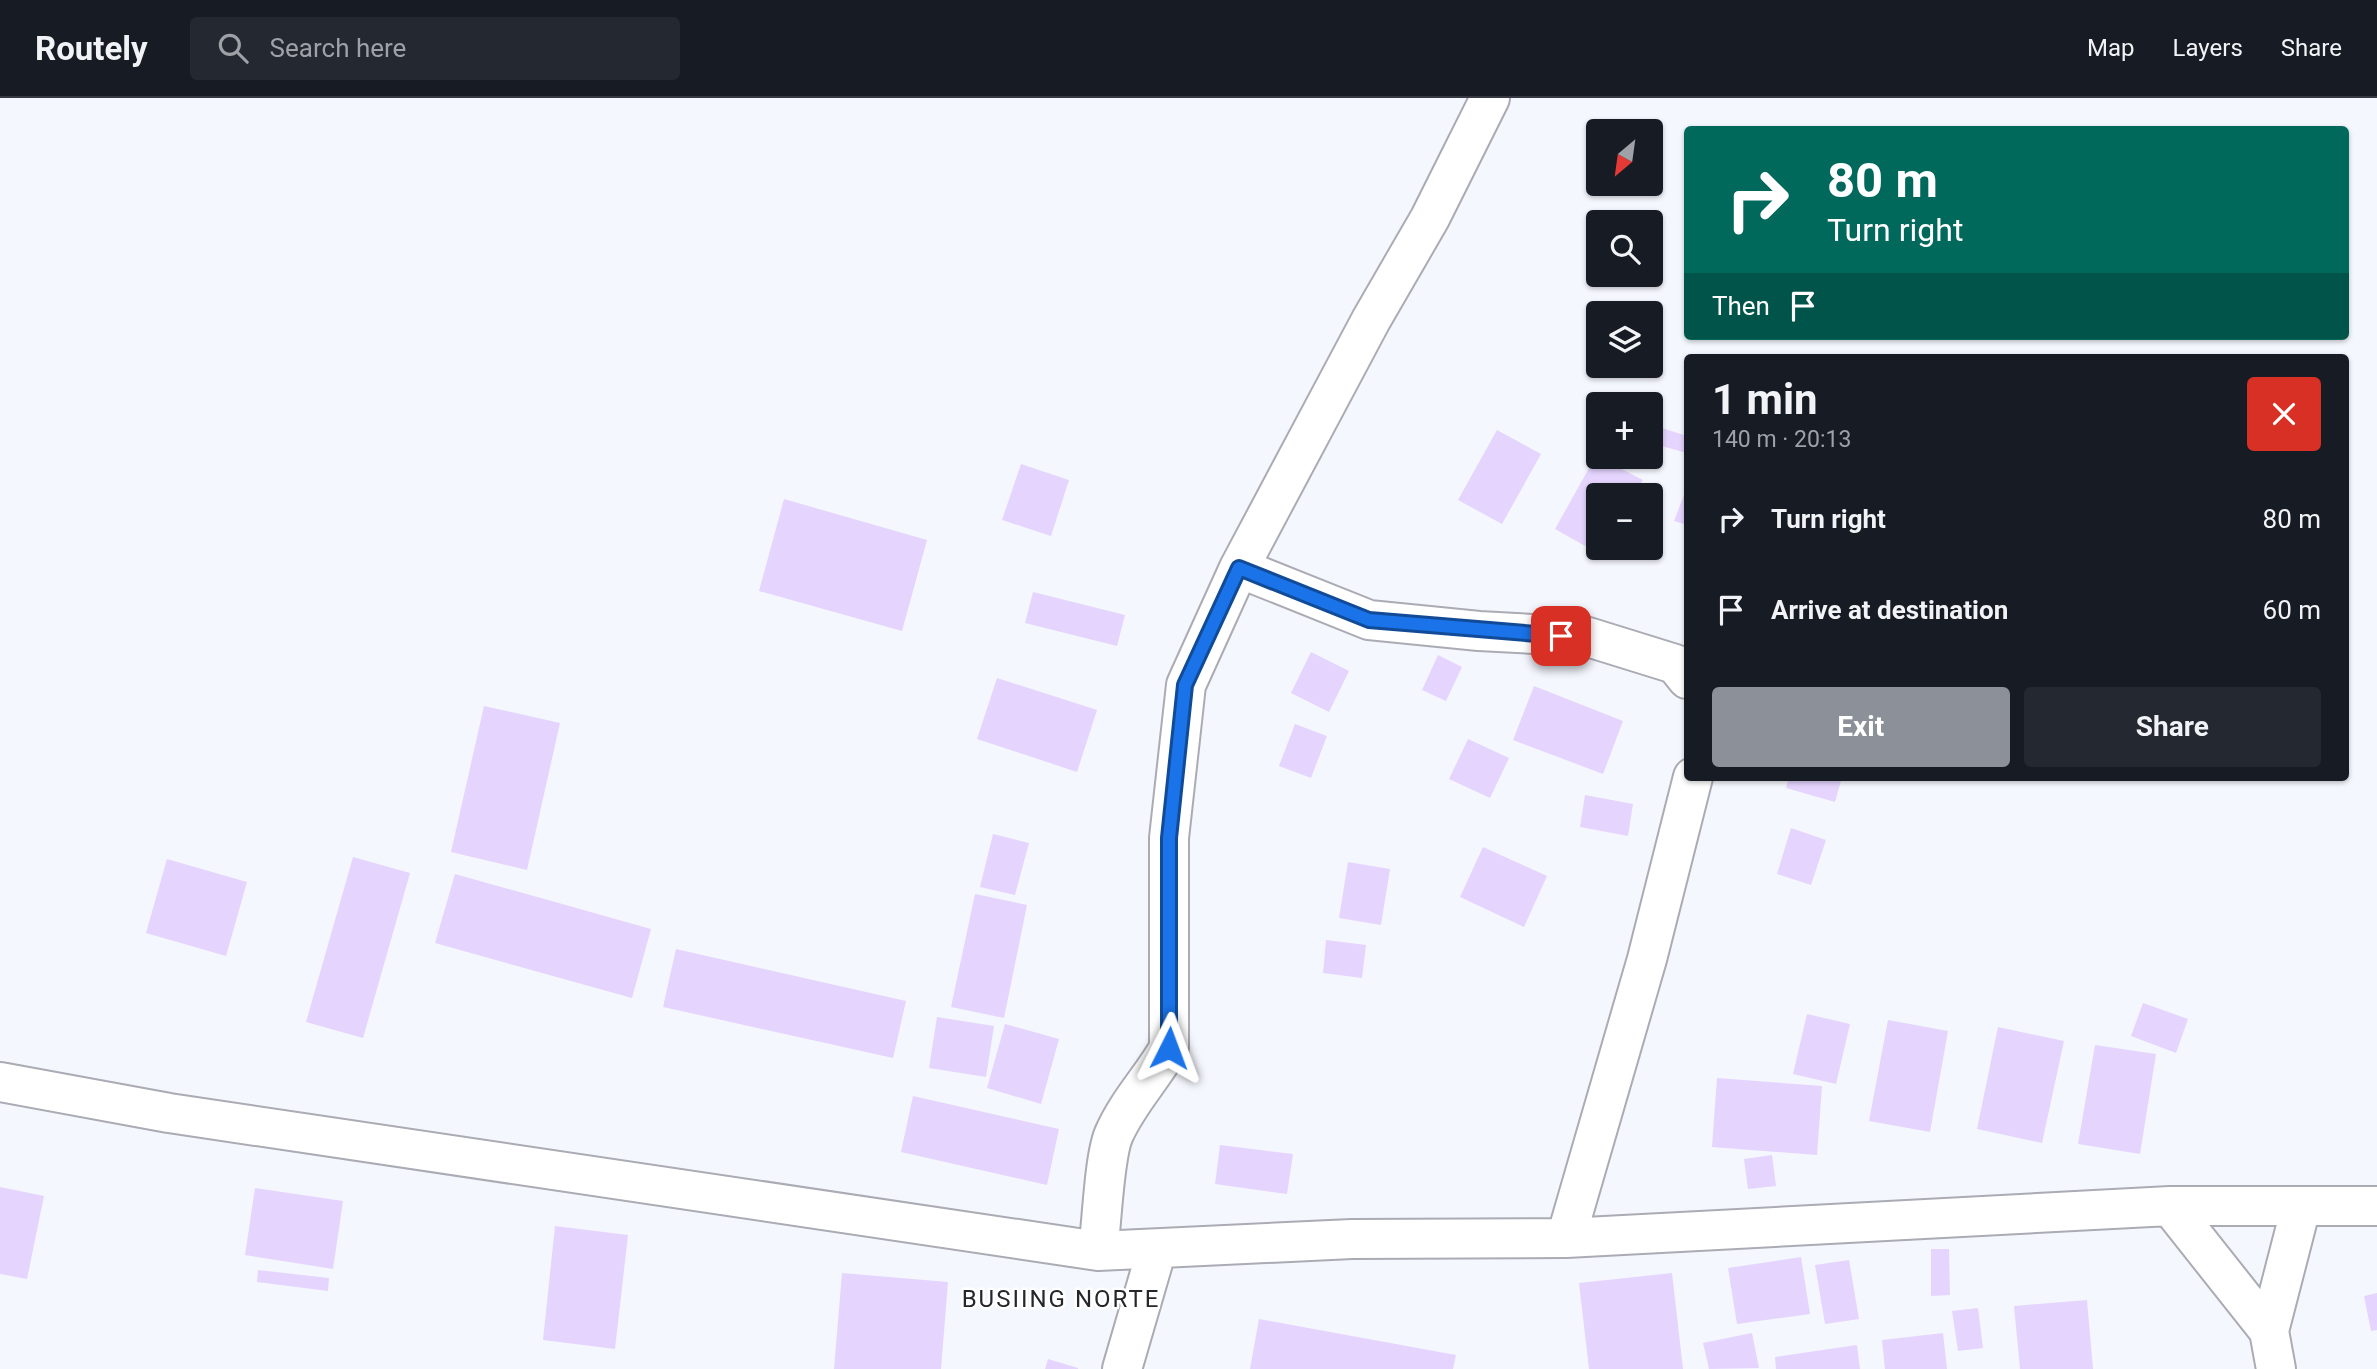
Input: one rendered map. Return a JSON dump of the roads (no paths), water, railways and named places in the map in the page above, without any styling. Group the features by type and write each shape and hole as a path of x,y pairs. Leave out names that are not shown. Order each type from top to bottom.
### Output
{"street":[{"path":"1098,1251 1112,1137 1130,1101 1154,1074 1169,1048 1169,838 1185,685 1239,568 1371,320 1430,218 1490,98"},
{"path":"1239,568 1369,620 1588,638 1675,664 1684,675"},
{"path":"1566,1238 1647,959 1692,781"},
{"path":"0,1082 169,1113 1098,1251 1352,1239 1566,1238 2170,1206 2377,1206"},
{"path":"2170,1206 2269,1331"},
{"path":"2276,1369 2269,1331 2301,1207"},
{"path":"1122,1369 1157,1250"}],"district":[{"name":"BUSIING NORTE","path":"1061,1299"}]}
